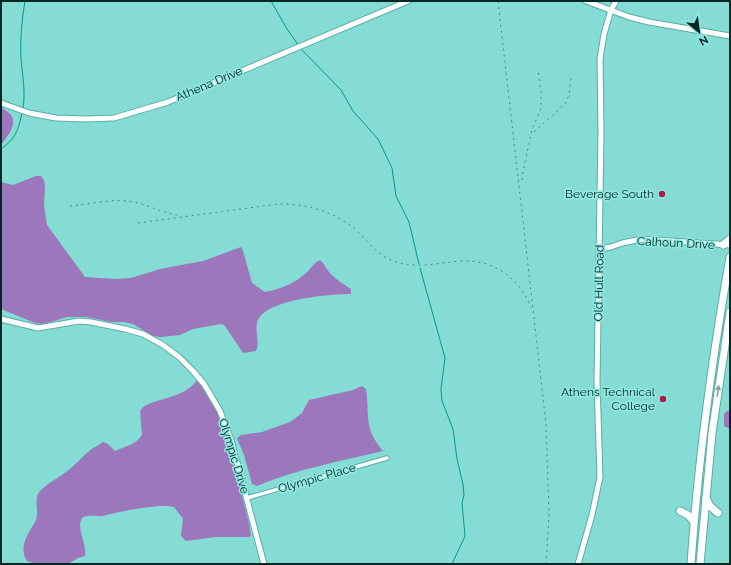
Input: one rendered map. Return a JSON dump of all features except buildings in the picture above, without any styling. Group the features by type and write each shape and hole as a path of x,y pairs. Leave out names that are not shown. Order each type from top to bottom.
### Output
{"highway":[{"path":"727,245 730,238"},
{"path":"691,564 707,401 730,257"},
{"path":"724,351 722,339 730,282"},
{"path":"700,564 712,433 730,312"},
{"path":"696,564 707,442 709,410 707,401"},
{"path":"706,498 710,506 718,513"},
{"path":"680,511 688,515 694,522"}],"street":[{"name":"Athena Drive","path":"1,103 29,113 56,118 114,118 168,102 408,1"},
{"path":"586,1 649,22 730,36"},
{"name":"Old Hull Road","path":"578,564 592,515 600,477 597,382 600,59 604,34 611,10 616,1"},
{"name":"Calhoun Drive","path":"599,249 611,248 622,243 642,239 727,245"},
{"name":"Olympic Drive","path":"1,319 38,328 79,321 109,325 142,334 173,352 197,375 220,412 231,440 264,564"},
{"name":"Olympic Place","path":"247,498 387,458"}],"shaded area":[{"path":"1,107 11,115 13,123 8,135 1,145"},
{"path":"36,176 41,176 44,180 44,205 47,225 85,277 116,279 131,278 160,269 203,261 241,247 252,283 265,292 281,288 292,283 302,277 320,260 334,277 351,289 351,294 314,297 284,303 271,308 262,315 257,323 258,344 256,351 243,353 225,326 221,324 193,329 180,335 161,337 152,336 133,324 111,322 87,317 67,317 44,324 35,323 1,309 1,182 13,185"},
{"path":"197,380 201,381 218,413 220,425 231,455 251,536 216,537 186,541 181,536 183,518 176,509 168,506 152,507 83,518 80,523 80,528 85,547 85,556 68,564 36,564 27,561 23,551 27,536 36,519 37,497 40,491 103,442 108,444 115,451 137,441 142,435 140,411 143,407 179,394 192,386"},
{"path":"362,386 366,389 368,422 372,435 383,451 303,470 257,486 252,484 244,455 237,438 241,435 262,432 290,422 302,413 309,400 353,390"},
{"path":"727,411 730,411 730,429 724,426 724,414"}],"waterway":[{"path":"23,108 24,89 21,44 25,1"},
{"path":"271,1 287,29 299,46"},
{"path":"301,49 341,90 353,111 378,139 392,168 396,196 409,222 419,264"},
{"path":"1,149 16,134 22,113"},
{"path":"420,268 445,358 441,389 442,401 453,429 457,459 463,484 464,495 462,503 465,536 452,564"}],"railway":[{"path":"498,1 546,424 549,513 546,564"},
{"path":"522,180 532,130 541,108 541,92 538,71"},
{"path":"534,132 565,104 569,95 571,77"},
{"path":"70,206 113,201 130,201 177,215"},
{"path":"138,223 278,204 309,207 330,214 349,224 377,251 391,260 410,265 429,265 466,261 487,264 497,268 506,274 521,289 531,308"}],"place":[{"name":"Beverage South","path":"662,194"},
{"name":"Athens Technical College","path":"663,399"}]}
